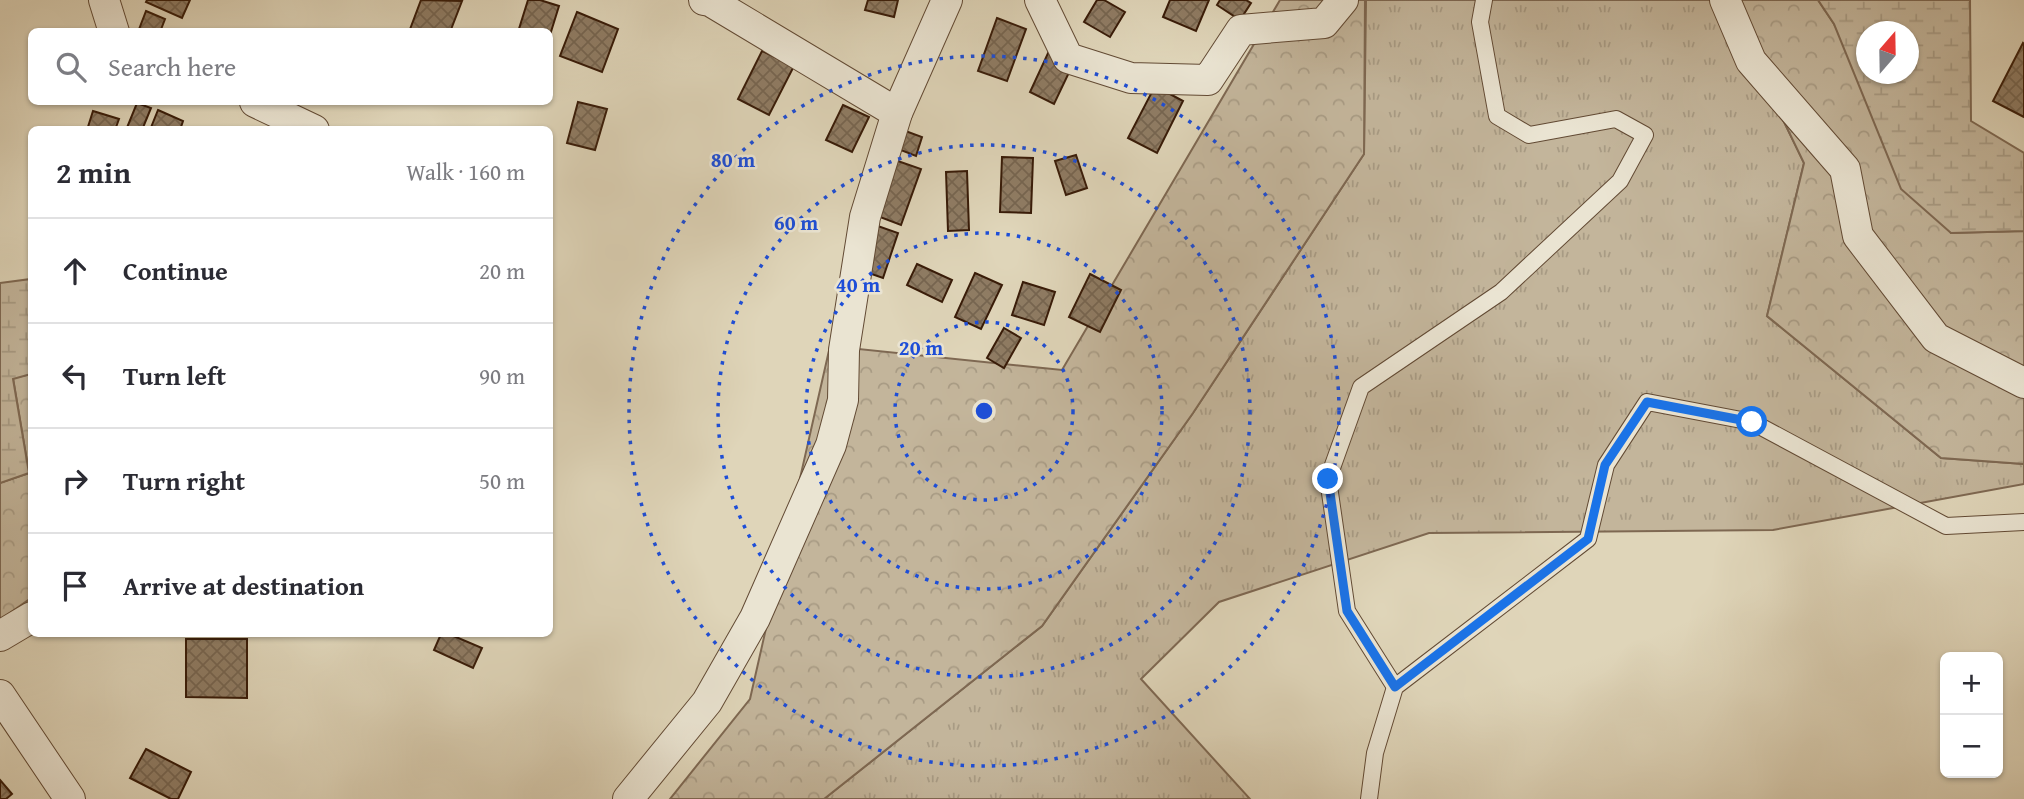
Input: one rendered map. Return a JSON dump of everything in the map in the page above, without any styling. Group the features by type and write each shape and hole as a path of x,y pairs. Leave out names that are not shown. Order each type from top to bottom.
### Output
{"street":[{"path":"104,0 113,28"},
{"path":"704,0 710,1 897,113"},
{"path":"628,799 707,702 755,618 831,445 843,400 844,350 865,217 897,113 947,0 962,0"},
{"path":"1040,0 1068,58 1131,78 1208,80 1241,30 1324,23 1343,0"},
{"path":"1725,0 1751,61 1845,169 1858,236 1936,338 2024,383"},
{"path":"261,105 306,126"},
{"path":"0,636 28,619"},
{"path":"0,695 71,799"}],"lane":[{"path":"1395,687 1347,611 1328,479 1362,387 1502,292 1620,181 1645,135 1616,119 1529,135 1497,116 1480,22 1484,0"},
{"path":"1369,799 1374,753 1395,687 1588,539 1605,465 1647,402 1752,422 1946,526 2024,522"}],"green space":[{"path":"1280,0 1365,0 1364,154 1193,413 1042,626 824,799 670,799 750,699 830,346 1062,370"},
{"path":"1366,0 1725,0 1804,163 1767,316 1941,458 2024,464 2024,484 1773,530 1429,533 1219,602 1141,679 1250,799 824,799 1042,626 1193,413 1364,154"},
{"path":"1725,0 1818,0 1856,63 1856,84 1868,84 1951,233 2024,231 2024,464 1941,458 1767,316 1804,163"},
{"path":"1818,0 1970,0 1971,121 2024,153 2024,231 1951,233 1901,189 1858,84 1919,84 1919,21 1856,21 1856,78 1834,24"},
{"path":"28,279 28,375 13,379 28,473 0,483 0,283"},
{"path":"28,375 28,467 13,378"},
{"path":"28,473 28,600 0,620 0,483"}],"building":[{"path":"190,0 182,18 146,2"},
{"path":"421,0 462,1 452,28 410,28"},
{"path":"528,0 540,0 559,6 552,28 519,28"},
{"path":"868,0 898,0 894,17 865,10"},
{"path":"1097,0 1104,0 1125,12 1110,37 1084,22"},
{"path":"1170,0 1209,0 1196,31 1163,17"},
{"path":"1220,0 1246,0 1251,3 1240,20 1217,5"},
{"path":"146,11 165,19 162,28 140,28"},
{"path":"577,12 618,29 602,72 560,56"},
{"path":"997,18 1026,29 1007,81 978,71"},
{"path":"2024,44 2024,117 1993,101"},
{"path":"762,51 794,66 769,115 738,99"},
{"path":"1049,51 1074,62 1054,104 1030,92"},
{"path":"1155,86 1183,101 1157,153 1128,138"},
{"path":"578,102 607,109 595,150 567,143"},
{"path":"136,105 151,108 144,126 128,126"},
{"path":"843,105 869,117 852,152 826,140"},
{"path":"158,110 183,121 181,126 152,126"},
{"path":"93,111 119,119 116,126 88,126"},
{"path":"900,129 922,137 916,156 893,147"},
{"path":"1076,155 1087,188 1066,195 1055,161"},
{"path":"1002,157 1033,158 1031,213 1000,212"},
{"path":"892,159 921,169 901,225 872,214"},
{"path":"967,171 969,230 948,231 946,172"},
{"path":"872,224 898,233 883,278 857,269"},
{"path":"917,264 952,280 942,302 907,285"},
{"path":"975,273 1002,285 981,329 955,317"},
{"path":"1090,274 1121,290 1100,332 1069,317"},
{"path":"1023,282 1055,292 1044,325 1012,315"},
{"path":"1004,328 1021,338 1004,368 987,358"},
{"path":"440,637 456,637 482,648 473,668 434,650"},
{"path":"186,639 247,639 247,698 186,697"},
{"path":"146,749 191,772 178,799 171,799 130,778"},
{"path":"0,780 12,794 6,799 0,799"}],"route":[{"path":"1328,479 1347,611 1395,687 1588,539 1605,465 1647,402 1752,422"}]}
